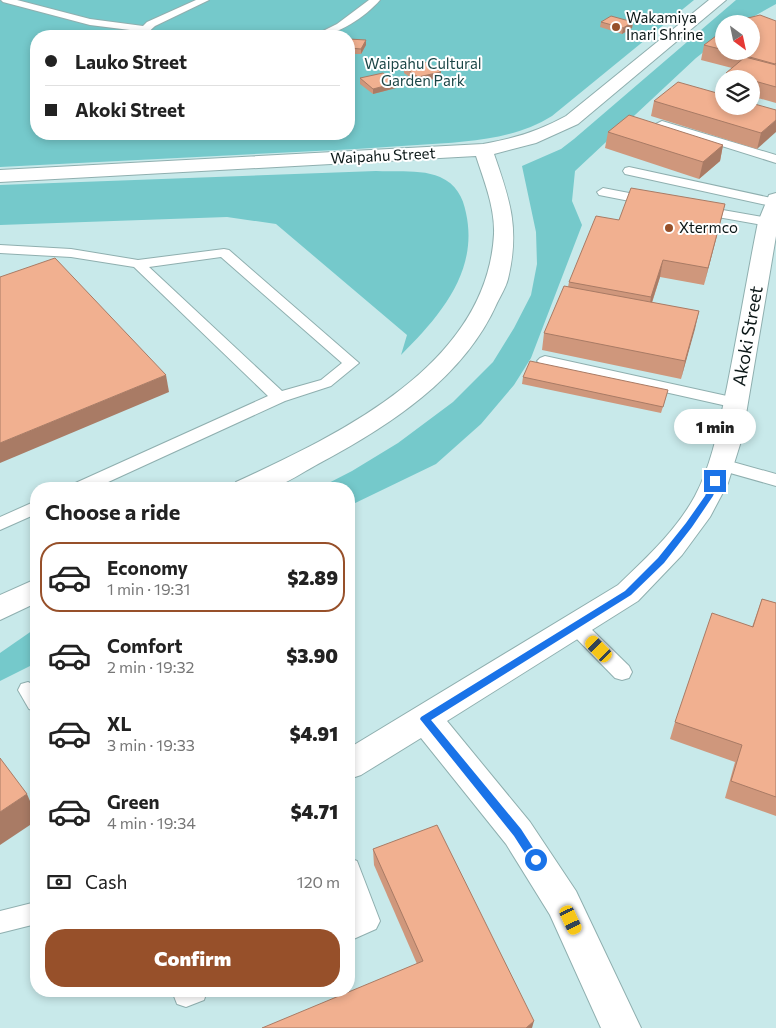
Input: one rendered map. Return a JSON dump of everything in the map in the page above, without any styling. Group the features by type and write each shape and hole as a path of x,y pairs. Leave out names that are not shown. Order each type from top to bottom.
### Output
{"street":[{"name":"Waipahu Street","path":"0,176 483,150 534,139 554,131 572,120 718,0"},
{"path":"260,482 371,424 414,392 446,361 479,321 495,289 503,258 504,234 503,217 498,194 483,150"},
{"name":"Akoki Street","path":"355,760 628,593 661,561 689,525 709,496 722,465 736,403 765,304 773,208"},
{"path":"0,610 30,593"},
{"path":"425,719 518,832 563,902 620,1028"}],"lane":[{"path":"6,0 127,30"},
{"path":"145,30 161,19 204,0"},
{"path":"332,30 341,26 375,0"},
{"path":"662,124 776,160"},
{"path":"629,171 773,208"},
{"path":"603,192 662,203"},
{"path":"691,208 773,208"},
{"path":"0,249 71,253 138,264 224,253 351,363 326,383 279,397 92,482"},
{"path":"138,264 279,397"},
{"path":"545,361 736,403"},
{"path":"722,465 776,480"},
{"path":"0,524 30,510"},
{"path":"576,626 622,672"},
{"path":"355,885 368,921 355,926"},
{"path":"0,922 30,914"}],"green space":[{"name":"Waipahu Cultural Garden Park","path":"0,0 694,0 552,116 537,124 520,131 487,139 386,147 0,167"},
{"path":"736,0 776,0 776,4 756,15 719,15"},
{"path":"715,18 715,43 696,58 575,171 572,201 582,225 531,358 514,385 481,424 436,464 355,503 355,482 331,482 398,443 453,402 493,362 514,328 531,295 537,264 536,232 522,166 561,149"},
{"path":"376,171 417,172 440,177 450,183 458,192 466,213 467,255 453,292 429,325 401,355 407,335 276,224 227,217 0,225 0,185"},
{"path":"30,632 30,666 0,681 0,653"}],"building":[{"path":"760,15 776,21 775,64 760,60"},
{"path":"611,16 633,22 623,28 601,22"},
{"path":"715,37 715,48 704,45"},
{"path":"355,39 366,40 361,49 355,48"},
{"path":"741,60 757,60 776,65 776,87 760,83 760,70 730,70"},
{"path":"427,62 441,72 418,77 404,67"},
{"path":"383,73 396,83 373,89 360,78"},
{"path":"678,82 715,92 715,115 760,115 760,106 776,110 776,120 761,133 654,101"},
{"path":"629,115 723,145 703,162 608,132"},
{"path":"631,188 725,204 708,268 663,260 651,297 569,282 596,216 619,220"},
{"path":"55,258 166,375 0,443 0,277"},
{"path":"564,286 699,311 685,361 544,333"},
{"path":"530,361 668,390 663,407 523,377"},
{"path":"762,599 776,603 776,797 731,781 742,745 675,722 712,613 753,627"},
{"path":"0,758 27,794 0,812"},
{"path":"437,825 534,1021 526,1028 262,1028 336,997 355,997 355,989 423,961 373,849"}],"place":[{"name":"Wakamiya Inari Shrine","path":"616,27"},
{"name":"Xtermco","path":"669,228"}],"route":[{"path":"536,860 518,832 425,719 628,593 661,561 689,525 709,496 715,481"}]}
